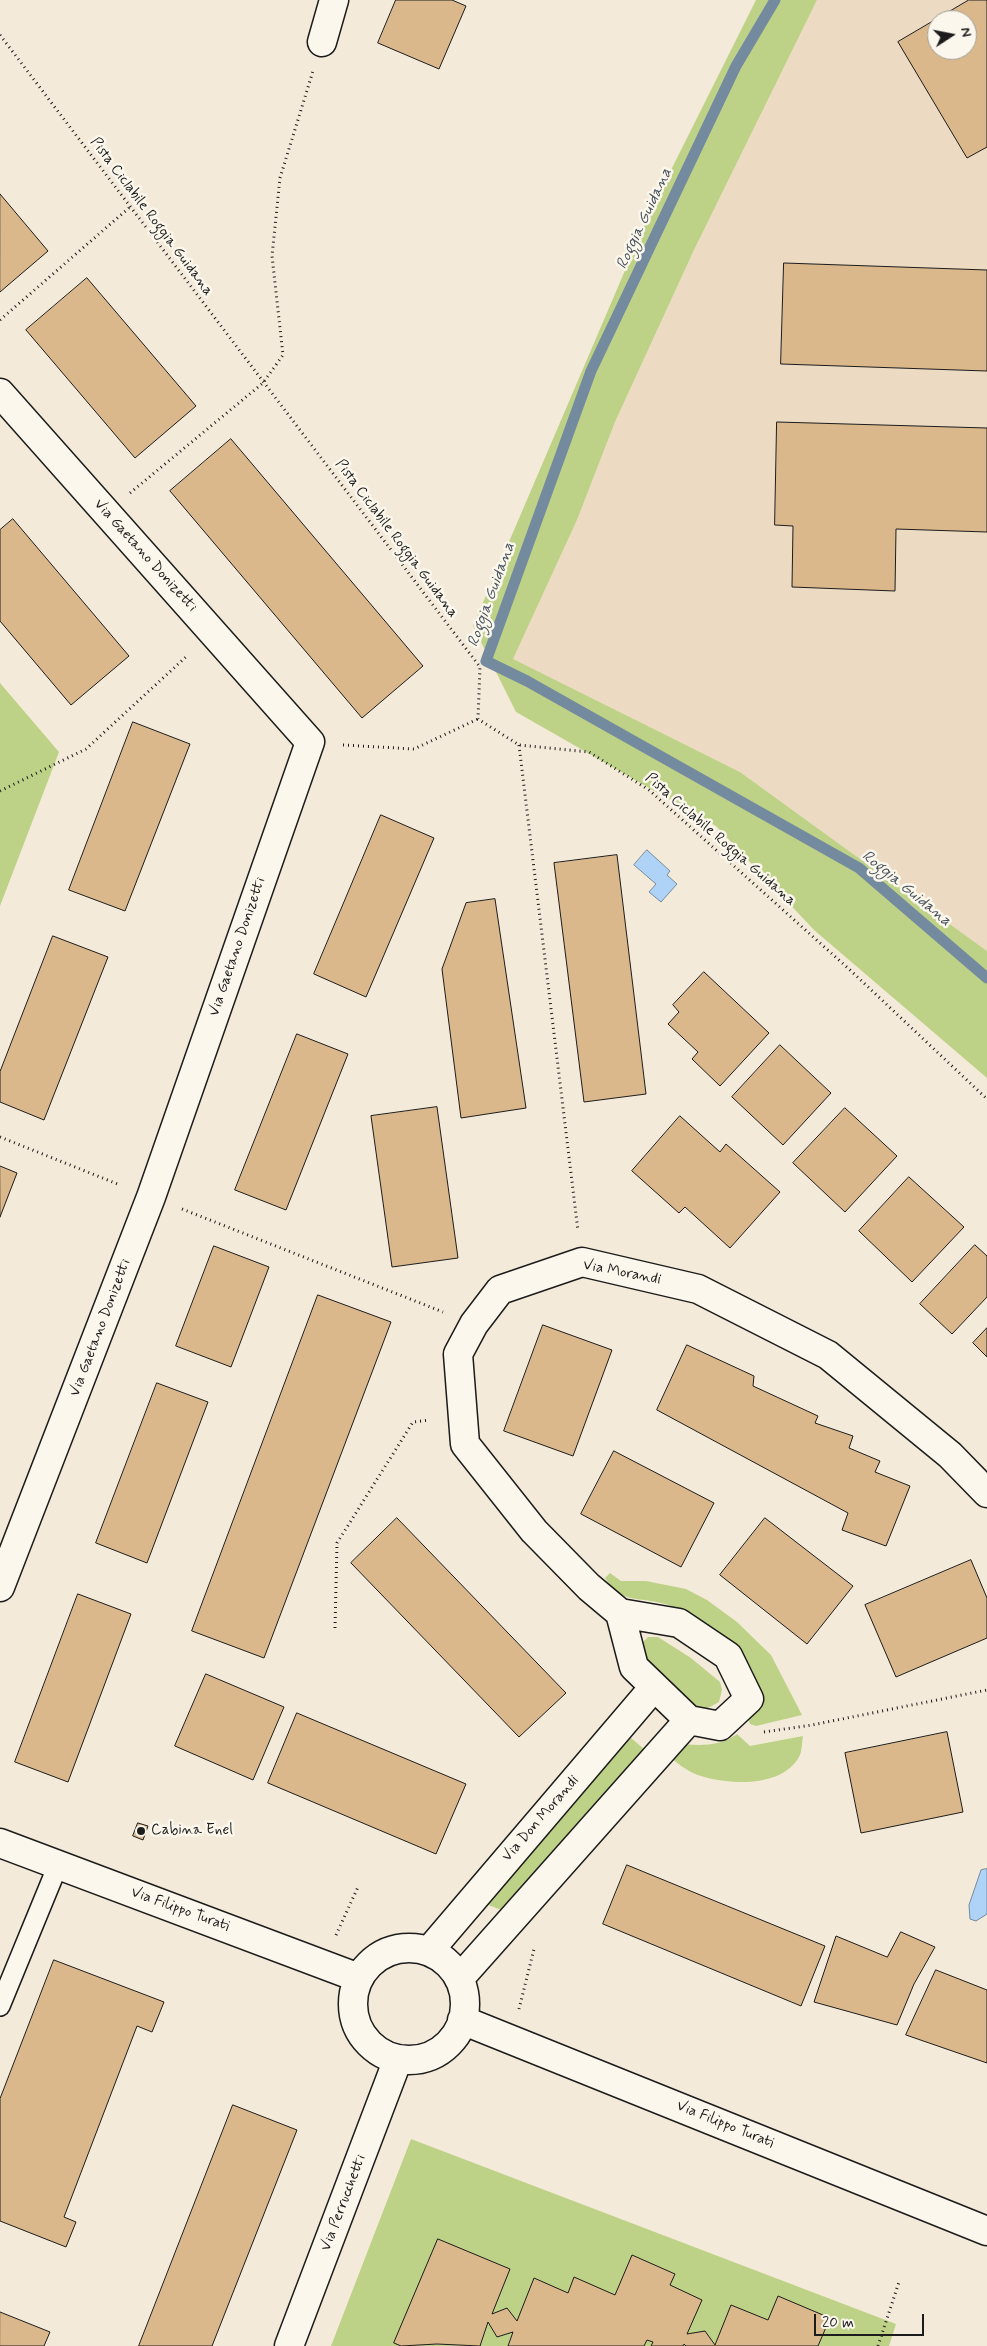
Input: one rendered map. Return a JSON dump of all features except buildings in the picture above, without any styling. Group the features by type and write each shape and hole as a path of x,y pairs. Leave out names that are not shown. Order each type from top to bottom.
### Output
{"street":[{"path":"322,42 334,0"},
{"name":"Via Gaetano Donizetti","path":"0,393 310,742 151,1197 0,1587"},
{"name":"Via Morandi","path":"620,1613 588,1587 534,1531 465,1444 458,1354 474,1324 500,1290 582,1262 698,1289 828,1355 950,1455 987,1493"},
{"path":"620,1613 679,1623 728,1656 748,1699 720,1726 689,1720 634,1667 620,1613"},
{"name":"Via Don Morandi","path":"429,1951 654,1687"},
{"path":"459,1979 689,1720"},
{"name":"Via Filippo Turati","path":"0,1843 359,1978"},
{"path":"412,1948 429,1951 451,1967 459,1979 465,2006 462,2020 455,2035 445,2047 430,2056 414,2060 398,2059 382,2053 368,2042 359,2028 354,2012 354,1994 359,1978 369,1965 389,1952 412,1948"},
{"name":"Via Filippo Turati","path":"462,2020 987,2230"},
{"name":"Via Perrucchetti","path":"289,2346 398,2059"}],"lane":[{"path":"0,2006 58,1864"}],"path":[{"name":"Pista Ciclabile Roggia Guidana","path":"0,35 480,667 478,719 519,745 589,752 649,790 849,969 987,1099"},
{"path":"106,513 263,383 283,355 272,256 280,178 322,42"},
{"path":"0,320 130,207"},
{"path":"0,791 86,749 214,632"},
{"path":"310,742 414,749 478,719"},
{"path":"519,745 582,1262"},
{"path":"0,1137 474,1324"},
{"path":"335,1628 337,1544 413,1422 463,1416"},
{"path":"733,1713 750,1734 812,1725 987,1690"},
{"path":"878,2346 898,2282"}],"shaded area":[{"path":"817,0 987,0 987,951 740,772 512,660 577,520 615,422 694,250"}],"green space":[{"path":"756,0 817,0 694,250 615,422 577,520 513,659 740,772 987,951 987,1078 814,930 716,826 516,712 473,626 650,212"},
{"path":"0,683 59,752 0,906"},
{"path":"610,1573 621,1581 646,1581 686,1589 707,1600 737,1622 771,1655 802,1715 756,1726 750,1724 748,1719 756,1683 751,1667 743,1656 718,1634 676,1608 632,1598 618,1592 605,1578"},
{"path":"648,1637 658,1637 691,1658 720,1682 722,1690 719,1702 708,1708 696,1708 650,1666 640,1650 643,1642"},
{"path":"624,1732 644,1749 504,1911 478,1901"},
{"path":"737,1734 750,1746 803,1736 801,1753 792,1766 782,1773 769,1779 741,1782 713,1779 696,1774 665,1753 676,1744 715,1744"},
{"path":"411,2139 896,2324 889,2346 331,2346"}],"water":[{"path":"647,850 670,871 667,875 677,884 661,902 649,892 656,884 634,865"},
{"path":"987,1869 987,1914 976,1921 970,1919 969,1905 981,1870"}],"waterway":[{"name":"Roggia Guidana","path":"775,0 736,66 591,371 486,661 527,681 859,868 987,978"}],"place":[{"name":"Cabina Enel","path":"141,1831"}]}
